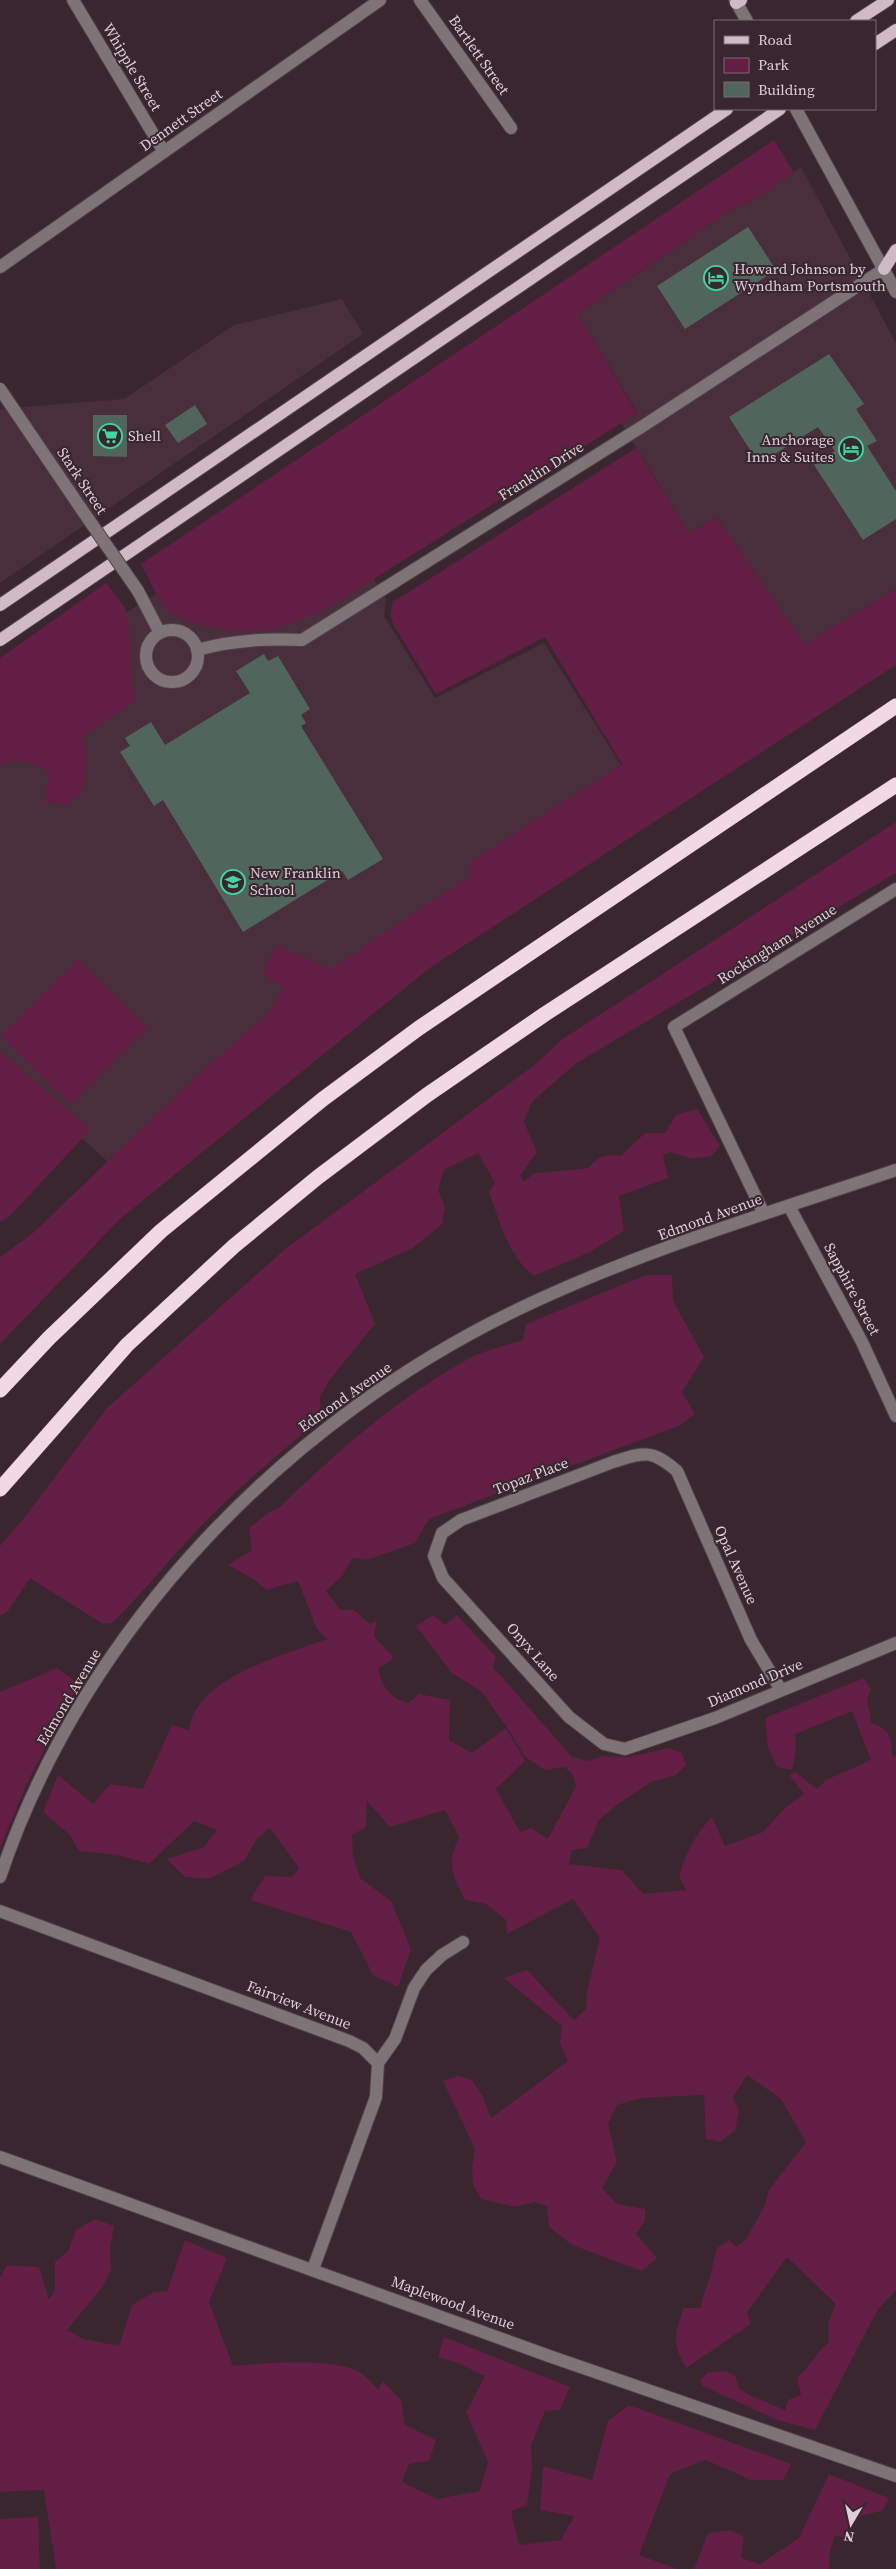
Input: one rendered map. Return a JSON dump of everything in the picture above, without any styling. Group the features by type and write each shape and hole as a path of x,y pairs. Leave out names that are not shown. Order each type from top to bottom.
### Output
{"highway":[{"path":"0,1390 48,1338 154,1237 322,1099 419,1028 896,706"},
{"path":"0,1489 127,1344 234,1246 318,1177 427,1095 538,1019 896,785"}],"main road":[{"path":"858,20 888,0"},
{"path":"876,43 896,30"},
{"path":"0,605 726,110"},
{"path":"0,640 779,110"},
{"path":"890,268 896,250"}],"street":[{"name":"Whipple Street","path":"73,0 164,152"},
{"name":"Dennett Street","path":"0,267 380,0"},
{"name":"Bartlett Street","path":"420,0 511,128"},
{"path":"737,1 746,20"},
{"path":"797,110 890,268 896,292"},
{"name":"Franklin Drive","path":"197,650 228,642 261,638 302,640 890,268"},
{"name":"Stark Street","path":"0,389 138,591 160,633"},
{"path":"171,630 186,634 194,642 197,650 196,666 190,675 174,683 163,681 151,672 145,657 149,642 160,633 171,630"},
{"name":"Rockingham Avenue","path":"764,1214 674,1027 896,889"},
{"name":"Edmond Avenue","path":"0,1877 38,1783 98,1678 135,1624 202,1543 238,1505 309,1441 357,1404 461,1340 523,1307 588,1278 764,1214 896,1170"},
{"name":"Sapphire Street","path":"789,1206 862,1342 896,1416"},
{"name":"Topaz Place","path":"434,1556 442,1533 461,1520 636,1454 659,1456"},
{"name":"Opal Avenue","path":"659,1456 677,1471 752,1640 781,1690"},
{"name":"Onyx Lane","path":"434,1556 443,1578 569,1717 604,1744 625,1749"},
{"name":"Diamond Drive","path":"625,1749 715,1718 896,1644"},
{"name":"Fairview Avenue","path":"0,1912 349,2041 363,2048 378,2063"},
{"path":"312,2268 376,2098 378,2063 394,2039 414,1988 426,1970 442,1955 463,1942"},
{"name":"Maplewood Avenue","path":"0,2157 312,2268 540,2353 896,2476"}],"shaded area":[{"path":"801,167 896,343 896,589 805,645 716,517 689,533 621,423 637,412 578,314 740,204 751,202"},
{"path":"342,299 363,334 0,583 0,409 124,399 234,325"},
{"name":"New Franklin School","path":"318,491 386,599 384,616 435,698 544,643 626,773 127,1179 0,1065 0,693"}],"green space":[{"path":"774,140 794,173 751,202 740,204 578,314 637,413 336,603 290,624 262,631 230,630 196,624 185,620 171,613 163,604 141,564"},
{"path":"636,448 689,533 716,517 805,644 896,589 896,665 431,967 120,1219 0,1344 0,1257 33,1233 196,1077 265,1016 284,989 263,974 276,945 331,969 470,876 469,863 622,764 545,637 436,694 393,624 390,614 393,602"},
{"path":"106,583 124,606 129,622 133,694 137,700 84,736 87,762 83,791 68,805 45,802 49,772 37,766 19,761 12,761 0,766 0,658"},
{"path":"896,822 896,873 575,1064 532,1102 524,1122 537,1152 520,1176 524,1181 535,1173 588,1168 602,1157 610,1155 621,1156 645,1133 665,1133 676,1115 697,1109 720,1146 712,1156 692,1159 670,1152 663,1155 668,1178 619,1196 624,1231 590,1252 534,1276 525,1268 506,1238 489,1192 495,1183 478,1153 444,1170 438,1190 445,1207 442,1224 413,1248 355,1274 375,1324 331,1378 320,1397 321,1418 219,1508 112,1623 103,1624 30,1578 8,1611 0,1616 0,1546 24,1518 106,1409 284,1250 537,1063 561,1040"},
{"path":"78,959 148,1028 71,1105 1,1036"},
{"path":"0,1051 91,1129 11,1215 0,1222"},
{"path":"646,1275 672,1275 673,1301 704,1357 682,1392 695,1414 681,1425 429,1519 415,1543 367,1560 352,1558 343,1575 326,1591 341,1610 353,1609 370,1624 377,1621 374,1636 393,1657 391,1661 378,1668 384,1686 392,1695 409,1703 419,1694 450,1700 449,1740 472,1753 506,1728 525,1761 496,1789 520,1832 531,1828 548,1839 576,1786 572,1773 564,1767 545,1770 524,1756 510,1732 482,1692 452,1673 416,1626 433,1615 445,1625 457,1615 496,1657 493,1667 572,1757 589,1761 602,1756 628,1757 670,1748 682,1753 686,1765 676,1775 651,1782 618,1804 599,1820 587,1848 572,1850 569,1864 622,1870 643,1894 686,1890 679,1877 684,1860 696,1838 712,1817 725,1846 763,1832 786,1807 804,1794 789,1775 795,1772 817,1789 826,1780 871,1760 852,1711 795,1734 796,1748 792,1770 777,1767 768,1747 765,1718 864,1678 871,1690 867,1699 871,1722 882,1728 889,1735 892,1757 896,1756 896,2290 877,2311 815,2430 777,2420 703,2386 700,2381 708,2372 726,2371 735,2376 739,2388 749,2395 785,2410 788,2400 801,2395 797,2377 829,2342 828,2323 836,2304 787,2257 747,2312 751,2324 686,2368 676,2345 678,2324 684,2308 701,2308 717,2248 729,2240 736,2247 746,2239 764,2207 769,2190 806,2142 781,2099 747,2075 733,2097 739,2111 735,2131 720,2142 706,2139 704,2095 641,2098 617,2105 608,2123 617,2162 602,2188 617,2204 645,2209 645,2221 636,2234 657,2258 642,2271 572,2245 549,2227 547,2206 535,2202 515,2207 481,2199 473,2185 472,2168 475,2149 443,2081 458,2076 472,2080 483,2097 491,2118 568,2061 560,2043 562,2026 504,1978 527,1970 574,2020 586,2009 587,1991 600,1938 573,1899 507,1934 506,1920 486,1904 465,1900 452,1869 453,1856 459,1837 445,1810 390,1827 367,1801 366,1827 352,1835 353,1856 360,1878 391,1901 411,1949 398,1987 373,1975 351,1932 250,1900 265,1876 292,1877 299,1868 270,1828 257,1839 244,1861 209,1879 185,1877 167,1859 204,1847 217,1830 194,1821 149,1864 118,1855 79,1851 70,1835 43,1812 58,1775 93,1804 110,1784 143,1789 172,1725 189,1730 195,1712 207,1696 224,1682 266,1661 327,1639 317,1629 298,1581 266,1590 255,1580 228,1565 252,1550 249,1528 268,1513 279,1508 369,1427 442,1374 475,1356 523,1340 526,1324"},
{"path":"57,1668 79,1684 28,1781 0,1848 0,1692"},
{"path":"95,2219 114,2226 110,2250 111,2270 103,2286 67,2330 83,2339 119,2346 132,2305 154,2292 167,2291 185,2240 227,2258 209,2302 233,2366 299,2362 317,2363 349,2368 361,2373 378,2390 383,2381 401,2400 405,2425 436,2440 429,2461 409,2464 402,2482 437,2499 480,2491 488,2462 466,2412 485,2376 458,2363 438,2357 444,2337 570,2387 560,2410 545,2411 531,2445 532,2470 527,2505 511,2511 519,2545 561,2540 574,2516 540,2510 543,2466 592,2480 608,2421 629,2405 791,2464 783,2480 751,2480 706,2460 670,2474 639,2555 677,2569 56,2569 44,2490 0,2492 0,2275 7,2265 39,2267 49,2300 55,2290 55,2262 68,2251 76,2230"},
{"path":"829,2474 889,2498 882,2511 855,2517 844,2538 835,2535 830,2552 829,2569 694,2569 708,2533 730,2530 744,2537 741,2558 760,2564 799,2538"},
{"path":"38,2517 40,2569 0,2569 0,2519"}],"building":[{"name":"Howard Johnson by Wyndham Portsmouth","path":"748,227 776,270 685,329 657,286"},
{"name":"Anchorage Inns & Suites","path":"829,354 864,404 856,409 877,441 867,446 896,491 896,519 863,540 814,465 835,451 818,427 759,464 729,417"},
{"path":"195,405 207,424 178,443 165,425"},
{"name":"Shell","path":"93,415 127,415 127,457 93,456"},
{"path":"264,654 268,661 278,656 310,709 301,715 306,723 301,726 383,859 348,880 342,871 243,932 163,800 154,806 120,752 130,746 125,738 151,722 165,745 250,693 236,671"}],"place":[{"name":"Howard Johnson by Wyndham Portsmouth","path":"716,278"},
{"name":"Shell","path":"110,436"},
{"name":"Anchorage Inns & Suites","path":"851,449"},
{"name":"New Franklin School","path":"233,882"}]}
